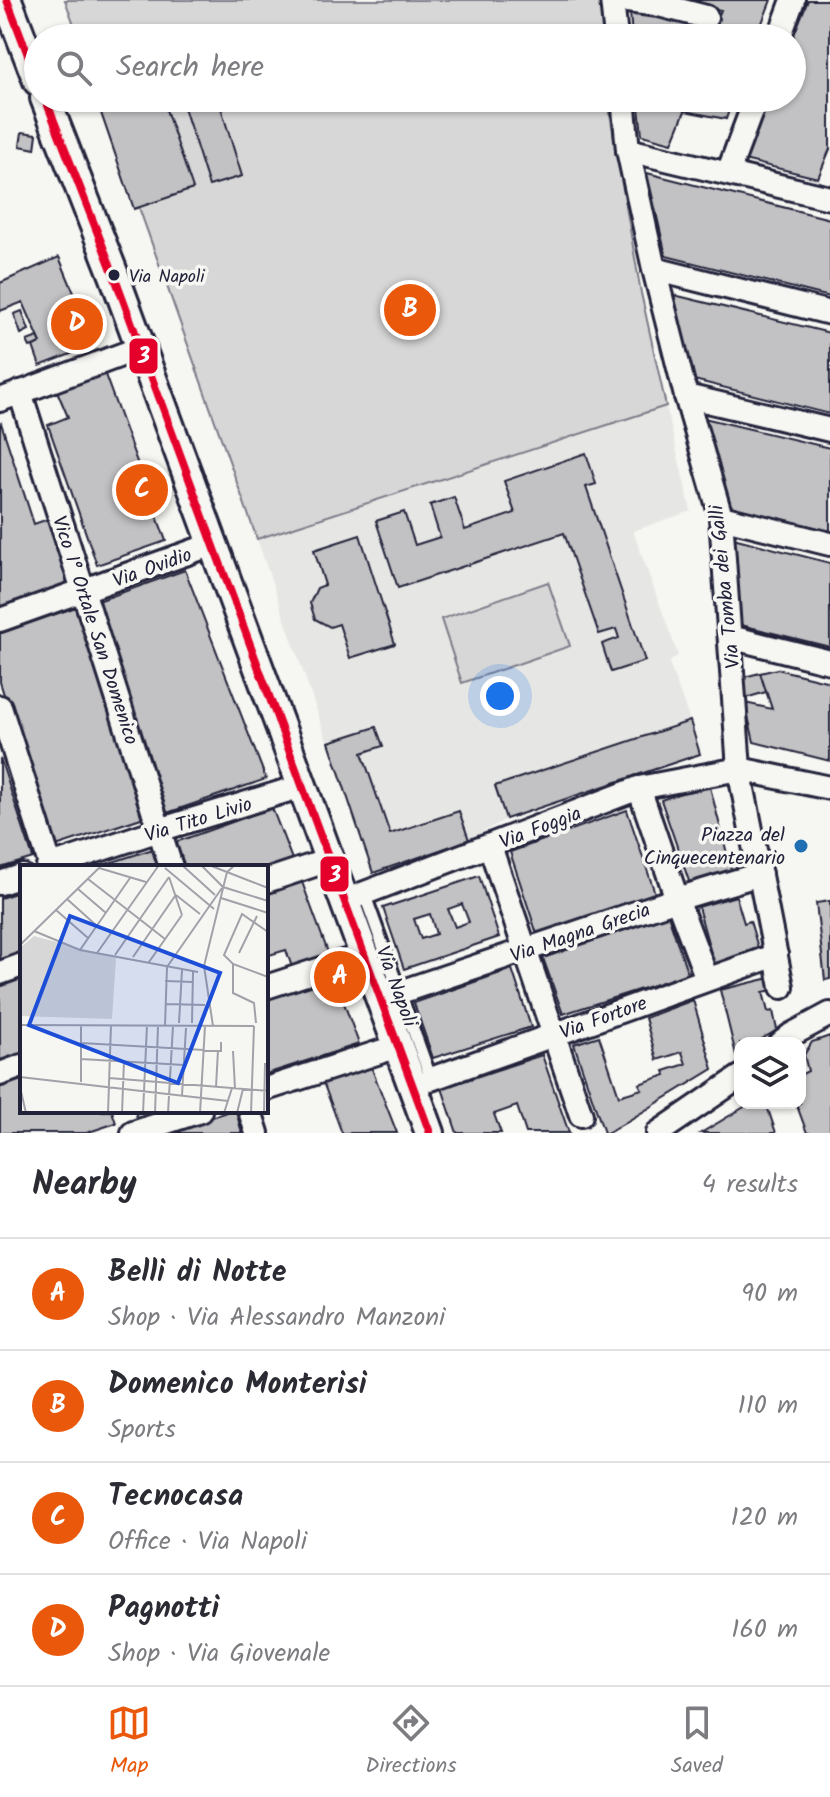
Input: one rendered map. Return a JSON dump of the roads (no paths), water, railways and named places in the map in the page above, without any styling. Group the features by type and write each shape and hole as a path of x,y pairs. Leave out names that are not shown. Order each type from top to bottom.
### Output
{"street":[{"path":"7,0 24,44"},
{"path":"612,0 615,24"},
{"path":"619,0 659,5 706,17"},
{"path":"784,24 793,0"},
{"name":"Via Napoli","path":"50,112 329,860 354,897 358,962 430,1133"},
{"name":"Via Tomba dei Galli","path":"624,112 628,150 654,269 721,517 739,769 782,987"},
{"path":"728,173 751,112"},
{"path":"628,150 830,198"},
{"path":"654,269 830,313"},
{"path":"10,396 140,348"},
{"name":"Vico I° Ortale San Domenico","path":"10,396 84,591 170,865"},
{"path":"686,396 830,430"},
{"path":"721,517 830,544"},
{"name":"Via Ovidio","path":"0,620 213,544"},
{"path":"730,637 830,662"},
{"path":"2,717 49,865"},
{"path":"739,769 830,788"},
{"name":"Via Foggia","path":"354,897 639,788 739,769"},
{"name":"Via Tito Livio","path":"56,865 302,786"},
{"path":"639,788 707,979"},
{"path":"490,846 581,1115"},
{"path":"268,880 329,860"},
{"name":"Via Magna Grecia","path":"400,992 760,874"},
{"path":"0,883 20,877"},
{"name":"Via Fortore","path":"431,1079 776,955"},
{"path":"268,986 358,962"},
{"path":"0,973 20,966"},
{"path":"788,1037 830,1014"},
{"path":"268,1088 384,1043"},
{"path":"0,1074 20,1067"},
{"path":"658,1133 734,1081"},
{"path":"129,1113 134,1133 194,1113"},
{"path":"251,1113 257,1133"}],"lane":[{"name":"Via Napoli","path":"354,897 400,992 431,1079"}],"place":[{"name":"Via Napoli","path":"114,275"},
{"name":"Domenico Monterisi","path":"410,310"},
{"name":"Pagnotti","path":"77,324"},
{"name":"Tecnocasa","path":"142,490"},
{"name":"Piazza del Cinquecentenario","path":"801,846"},
{"name":"Belli di Notte","path":"340,977"}]}
